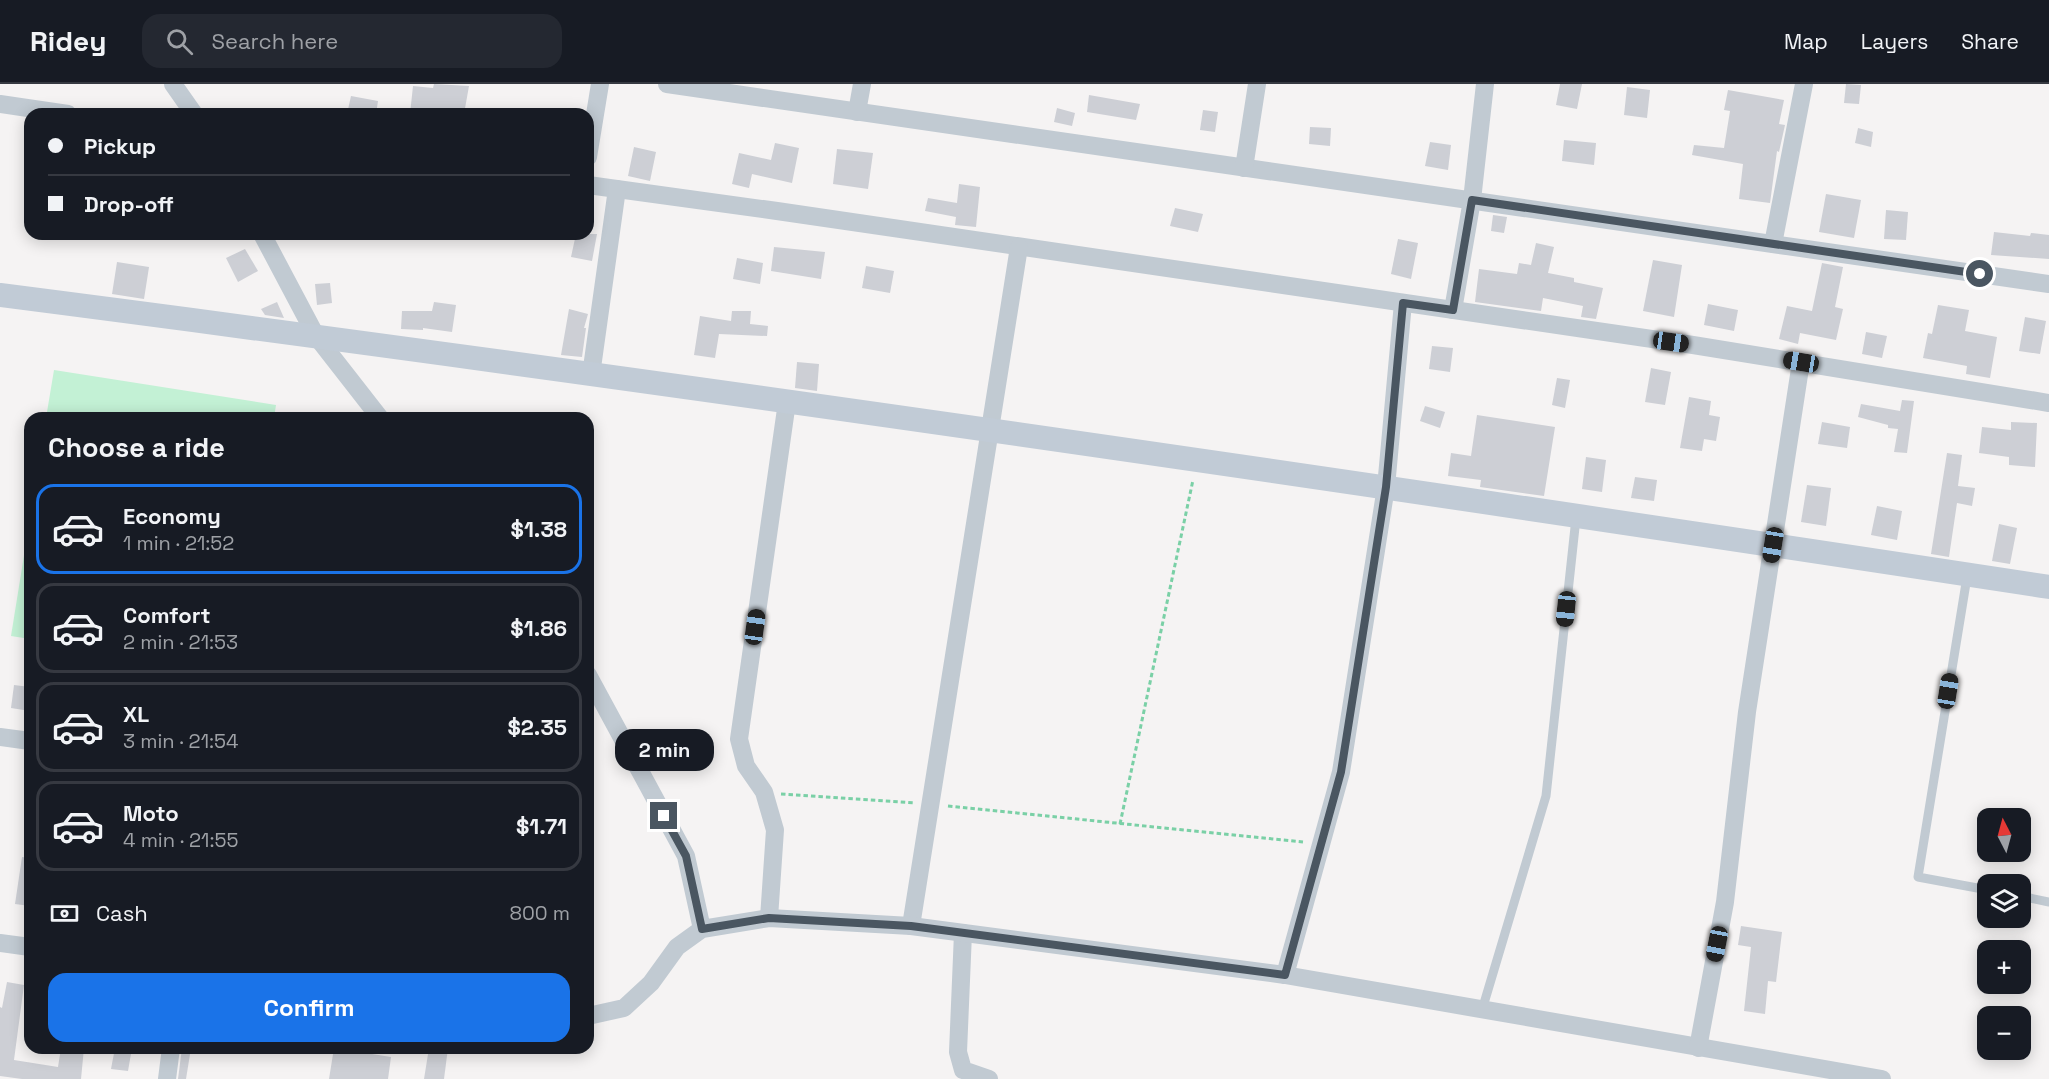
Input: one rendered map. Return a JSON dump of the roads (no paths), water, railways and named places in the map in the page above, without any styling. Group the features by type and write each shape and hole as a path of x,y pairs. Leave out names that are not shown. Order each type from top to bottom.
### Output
{"street":[{"path":"173,84 190,108"},
{"path":"594,120 600,84"},
{"path":"667,84 708,87 857,112 2049,284"},
{"path":"857,112 862,84"},
{"path":"1244,168 1257,84"},
{"path":"1453,310 1472,200 1485,84"},
{"path":"1773,244 1804,84"},
{"path":"0,104 27,108"},
{"path":"594,186 1453,310 1801,362 2049,403"},
{"path":"591,375 617,189"},
{"path":"265,240 316,336 375,412"},
{"path":"911,926 1019,246"},
{"path":"0,295 316,336 1386,487 2049,587"},
{"path":"1285,975 1341,772 1386,487 1403,303"},
{"path":"1698,1048 1725,902 1746,712 1801,362"},
{"path":"769,918 775,830 764,792 746,766 739,739 787,402"},
{"path":"594,686 686,856 702,929"},
{"path":"0,736 24,740"},
{"path":"594,1015 624,1008 651,983 677,947 702,929 769,918 911,926 1285,975 1882,1079"},
{"path":"963,933 958,1052 963,1070 989,1079"},
{"path":"0,943 24,946"},
{"path":"167,1079 170,1054"}],"lane":[{"path":"1482,1010 1546,796 1576,515"},
{"path":"1967,574 1918,877 1977,888"},
{"path":"2031,898 2049,902"}]}
